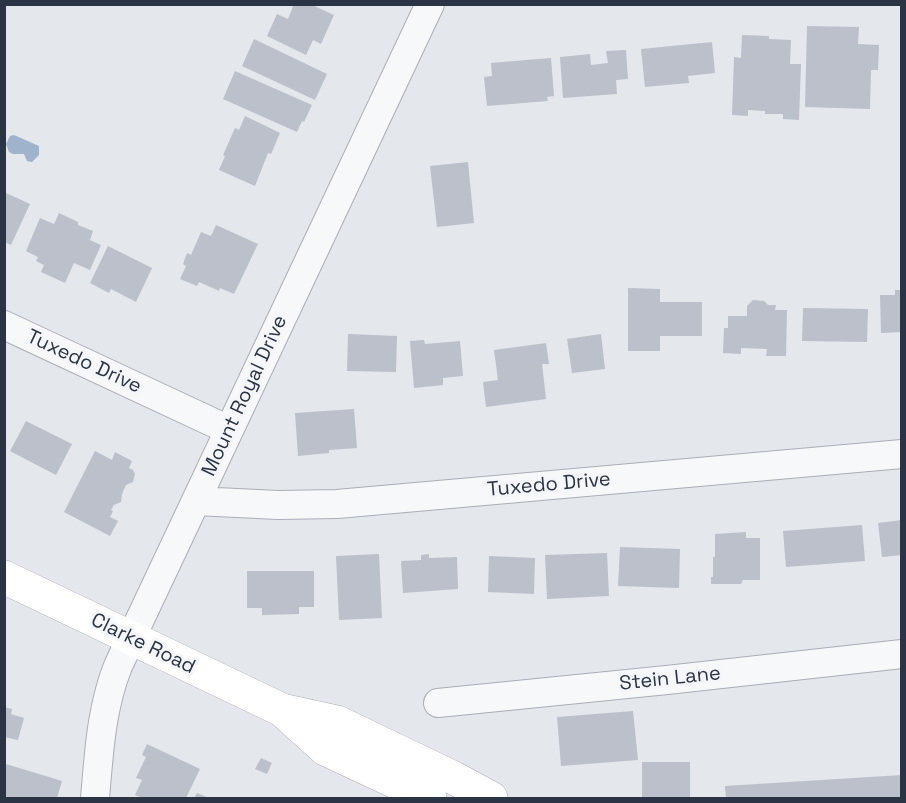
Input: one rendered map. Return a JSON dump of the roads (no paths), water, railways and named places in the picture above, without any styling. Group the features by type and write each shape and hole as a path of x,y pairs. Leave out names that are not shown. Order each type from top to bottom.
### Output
{"main road":[{"name":"Clarke Road","path":"4,577 282,710 337,722 491,798"},
{"name":"Clarke Road","path":"282,710 325,749 430,798"}],"street":[{"name":"Mount Royal Drive","path":"95,798 102,723 109,689 430,4"},
{"name":"Tuxedo Drive","path":"4,325 229,430"},
{"name":"Tuxedo Drive","path":"196,501 278,505 337,504 902,454"},
{"name":"Stein Lane","path":"438,703 902,654"}],"water":[{"path":"14,135 39,146 39,155 32,162 27,161 24,154 9,152 6,144 10,136"}]}
